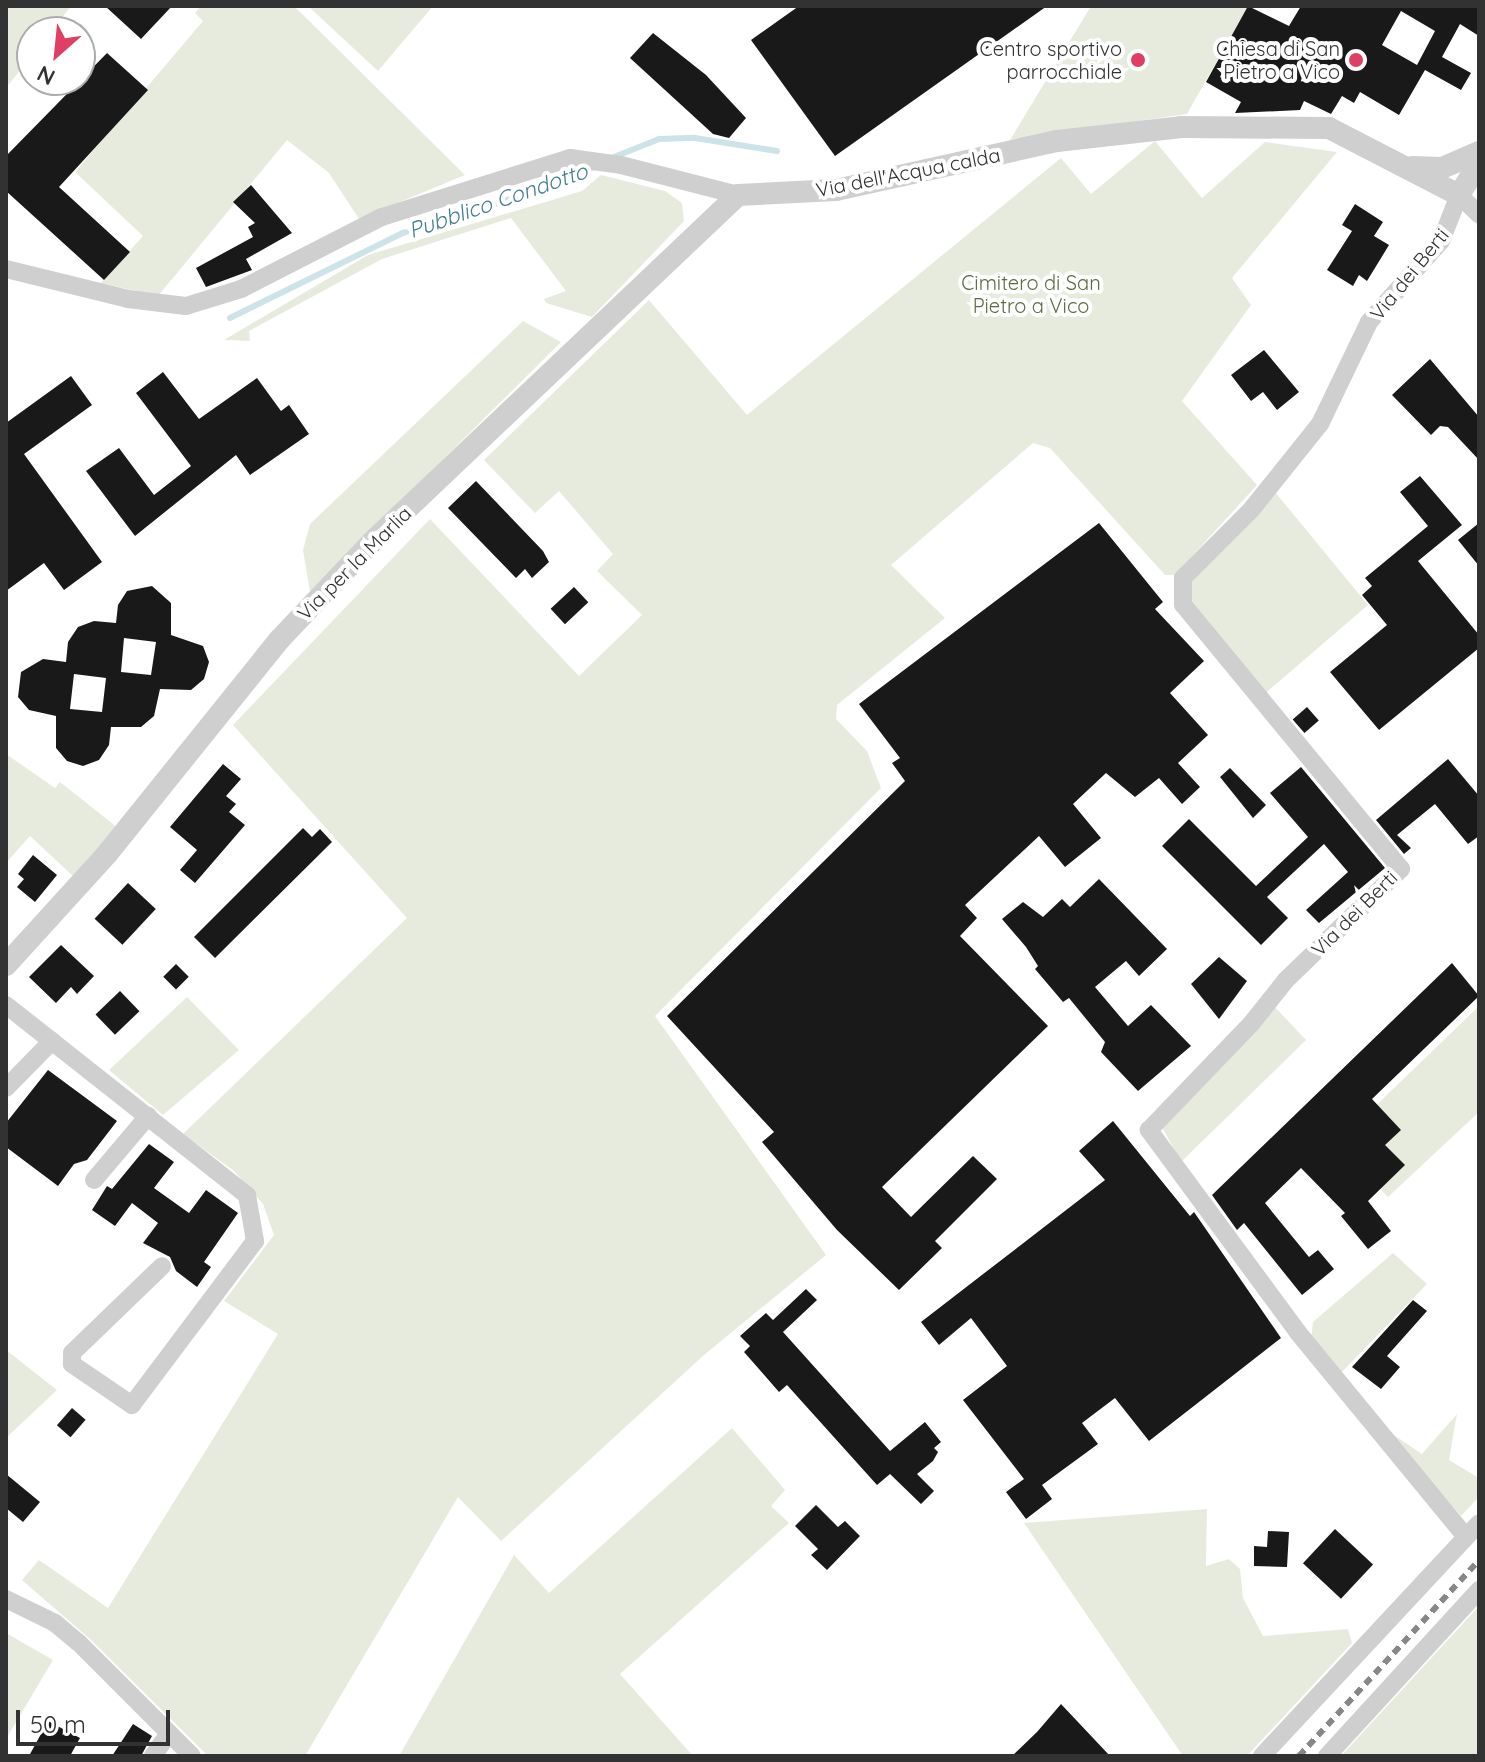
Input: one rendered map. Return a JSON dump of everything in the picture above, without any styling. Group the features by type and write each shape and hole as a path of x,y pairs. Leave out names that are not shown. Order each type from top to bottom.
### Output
{"street":[{"name":"Via dell'Acqua calda","path":"6,269 161,305 206,303 382,217 501,177 570,158 590,158 738,195 836,190 1057,141 1181,127 1309,124 1329,128 1459,195"},
{"name":"Via dell'Acqua calda","path":"1406,166 1442,168 1479,152"},
{"path":"1479,163 1459,195 1479,214"},
{"name":"Via per la Marlia","path":"6,965 107,854 280,639 361,553 738,195"},
{"name":"Via dei Berti","path":"1459,195 1441,241 1369,322 1320,424 1251,510 1183,578 1180,590 1183,605 1401,869 1286,980 1251,1024 1149,1130 1352,1401 1472,1530"},
{"path":"6,1005 240,1188 257,1233 132,1405 72,1364 72,1353 162,1266"},
{"path":"6,1088 52,1041"},
{"path":"94,1180 148,1116"},
{"path":"1262,1756 1472,1530"},
{"path":"1327,1756 1479,1590"},
{"path":"6,1599 55,1623 78,1642 192,1756"},
{"path":"153,1756 169,1733"}],"green space":[{"path":"6,6 71,6 63,16 16,16 16,75 6,88"},
{"path":"201,6 294,6 465,175 359,219 329,173 287,140 158,296 101,283 143,236 75,172 203,21 195,13"},
{"path":"308,6 433,6 378,71"},
{"name":"Centro sportivo parrocchiale","path":"1091,6 1248,6 1187,114 1010,140"},
{"name":"Cimitero di San Pietro a Vico","path":"1155,141 1202,198 1265,142 1337,152 1232,278 1251,305 1182,401 1257,485 1175,575 1165,575 1050,448 1033,443 891,565 945,618 837,705 836,719 867,751 881,788 655,1016 826,1255 704,1355 501,1541 458,1497 305,1756 208,1756 91,1640 22,1580 39,1560 108,1608 278,1334 224,1301 274,1235 263,1204 234,1171 183,1134 407,918 233,725 430,519 579,676 642,615 597,571 613,554 559,491 535,513 484,460 649,300 747,415 1061,158 1091,194"},
{"path":"601,175 665,191 682,203 684,221 592,317 546,303 544,299 566,291 511,218 382,259 249,331 250,341 224,340 368,255 582,191"},
{"path":"523,321 561,342 310,592 303,550 310,524"},
{"path":"1275,492 1368,605 1262,696 1192,604 1190,582"},
{"path":"6,754 55,788 60,782 118,828 73,876 30,836 6,863"},
{"path":"187,997 239,1050 163,1115 109,1070"},
{"path":"1274,1006 1306,1040 1181,1162 1163,1129 1169,1116"},
{"path":"1479,1006 1479,1112 1388,1197 1337,1143"},
{"path":"1393,1253 1427,1284 1338,1376 1311,1340 1313,1322"},
{"path":"6,1350 57,1390 6,1438"},
{"path":"1457,1414 1449,1460 1479,1478 1479,1497 1461,1516 1388,1431 1422,1454"},
{"path":"732,1428 785,1490 771,1506 789,1523 620,1674 693,1756 399,1756 514,1555 549,1593"},
{"path":"1207,1509 1206,1566 1229,1559 1240,1569 1243,1598 1263,1636 1348,1629 1352,1643 1247,1756 1183,1756 1024,1523"},
{"path":"1479,1606 1479,1756 1341,1756"},
{"path":"6,1633 53,1660 6,1739"}],"building":[{"path":"105,6 172,6 141,39"},
{"path":"799,6 1047,6 835,156 751,40"},
{"path":"1248,6 1289,26 1301,6 1479,6 1479,36 1460,24 1442,57 1471,73 1461,90 1425,70 1399,115 1360,92 1354,103 1342,96 1331,114 1304,101 1300,110 1235,113 1241,102 1206,82","holes":["1401,11 1435,31 1417,65 1382,45"]},
{"path":"653,33 706,75 746,118 729,138 713,134 630,58"},
{"path":"107,53 148,90 59,187 130,252 104,280 6,191 6,156 65,96 96,96 96,64"},
{"path":"251,185 292,233 246,259 252,270 206,287 196,268 253,237 248,227 255,223 233,202"},
{"path":"1355,204 1383,222 1374,236 1389,245 1367,281 1359,275 1353,286 1327,270 1352,231 1342,225"},
{"path":"1264,350 1299,392 1277,410 1263,392 1251,401 1231,375"},
{"path":"1430,359 1479,417 1479,460 1448,427 1440,426 1431,435 1392,395"},
{"path":"163,372 199,419 257,378 281,411 289,405 309,434 250,475 236,455 135,536 86,471 119,448 154,495 191,466 136,393"},
{"path":"71,376 92,405 24,454 102,562 64,590 44,563 6,591 6,423"},
{"path":"1420,476 1462,525 1418,561 1479,635 1479,648 1379,730 1330,672 1387,625 1362,595 1372,586 1365,578 1428,526 1400,492"},
{"path":"476,481 543,551 549,562 532,578 525,569 516,578 448,508"},
{"path":"1099,523 1163,602 1155,609 1204,661 1170,693 1208,735 1178,763 1200,787 1182,804 1159,778 1135,797 1106,773 1073,804 1101,838 1065,867 1039,836 965,905 977,918 960,936 1048,1026 882,1187 911,1217 973,1156 997,1179 935,1241 942,1248 899,1290 837,1230 762,1142 774,1132 667,1016 905,781 892,763 900,758 859,704"},
{"path":"1479,523 1479,566 1458,540"},
{"path":"152,586 171,603 171,635 203,646 209,662 204,679 191,690 160,689 154,716 141,727 111,727 109,745 99,760 83,766 67,761 56,748 56,716 29,710 18,697 21,672 43,659 66,662 68,642 78,627 94,621 116,623 118,605 127,591","holes":["124,638 156,642 151,675 121,672","74,674 106,678 102,712 70,709"]},
{"path":"574,587 588,602 565,624 551,609"},
{"path":"1307,707 1319,721 1304,733 1293,719"},
{"path":"1448,759 1479,796 1479,836 1468,844 1435,804 1397,835 1411,848 1404,854 1376,820"},
{"path":"223,764 241,779 226,796 236,804 229,812 245,825 195,883 180,870 197,850 170,827"},
{"path":"1301,767 1385,868 1319,923 1306,910 1348,872 1324,844 1267,897 1288,918 1261,945 1162,846 1189,819 1256,886 1308,837 1270,793"},
{"path":"1230,768 1266,805 1253,818 1220,777"},
{"path":"303,828 312,837 320,829 332,842 215,958 194,937"},
{"path":"33,855 57,875 35,902 17,887 24,879 18,874"},
{"path":"1099,879 1167,949 1139,976 1126,961 1095,987 1128,1026 1151,1005 1191,1046 1138,1091 1101,1052 1105,1042 1069,998 1063,1002 1035,969 1038,966 1026,947 1002,919 1023,902 1043,917 1062,899 1070,907"},
{"path":"128,883 156,909 122,945 95,919"},
{"path":"61,945 94,976 77,994 71,987 56,1003 29,977"},
{"path":"1219,957 1247,981 1219,1019 1191,984"},
{"path":"1452,963 1479,996 1372,1099 1401,1130 1385,1145 1405,1165 1368,1201 1391,1231 1368,1249 1341,1216 1345,1213 1301,1168 1265,1203 1309,1257 1318,1250 1334,1269 1302,1295 1244,1223 1237,1230 1212,1195"},
{"path":"176,964 189,977 176,989 163,977"},
{"path":"120,991 139,1011 115,1035 96,1015"},
{"path":"48,1070 117,1121 87,1160 74,1164 58,1186 6,1147 6,1123"},
{"path":"1113,1121 1190,1216 1194,1212 1281,1338 1149,1441 1115,1398 1082,1423 1098,1444 1042,1485 1052,1499 1026,1519 1006,1492 1024,1479 963,1400 1007,1366 971,1318 939,1345 921,1322 1105,1180 1079,1151"},
{"path":"149,1144 174,1162 154,1188 189,1213 206,1190 238,1213 204,1262 211,1267 197,1287 176,1271 170,1257 143,1243 158,1223 132,1203 115,1226 92,1210 107,1186 112,1189"},
{"path":"806,1289 817,1300 783,1332 890,1451 925,1422 941,1442 934,1448 938,1452 933,1461 917,1474 934,1491 921,1504 890,1474 877,1485 787,1385 779,1392 744,1352 750,1346 740,1336 766,1313 773,1320"},
{"path":"1413,1300 1427,1311 1387,1356 1400,1367 1381,1389 1352,1367"},
{"path":"72,1408 86,1420 70,1437 57,1425"},
{"path":"6,1474 40,1502 23,1522 6,1508"},
{"path":"816,1505 838,1527 845,1521 860,1536 827,1570 811,1555 818,1549 795,1526"},
{"path":"1335,1529 1373,1564 1341,1599 1303,1563"},
{"path":"1268,1531 1289,1532 1287,1567 1254,1566 1254,1546 1267,1547"},
{"path":"1061,1704 1110,1756 1012,1756 1037,1732"},
{"path":"48,1721 80,1738 70,1756 29,1756"},
{"path":"133,1724 152,1736 141,1756 112,1756"}],"waterway":[{"name":"Pubblico Condotto","path":"609,159 659,139 695,138 777,151"},
{"name":"Pubblico Condotto","path":"230,318 403,233 565,182 595,166"}],"railway":[{"path":"1299,1756 1479,1560"}],"place":[{"name":"Centro sportivo parrocchiale","path":"1138,60"},
{"name":"Chiesa di San Pietro a Vico","path":"1356,60"}]}
